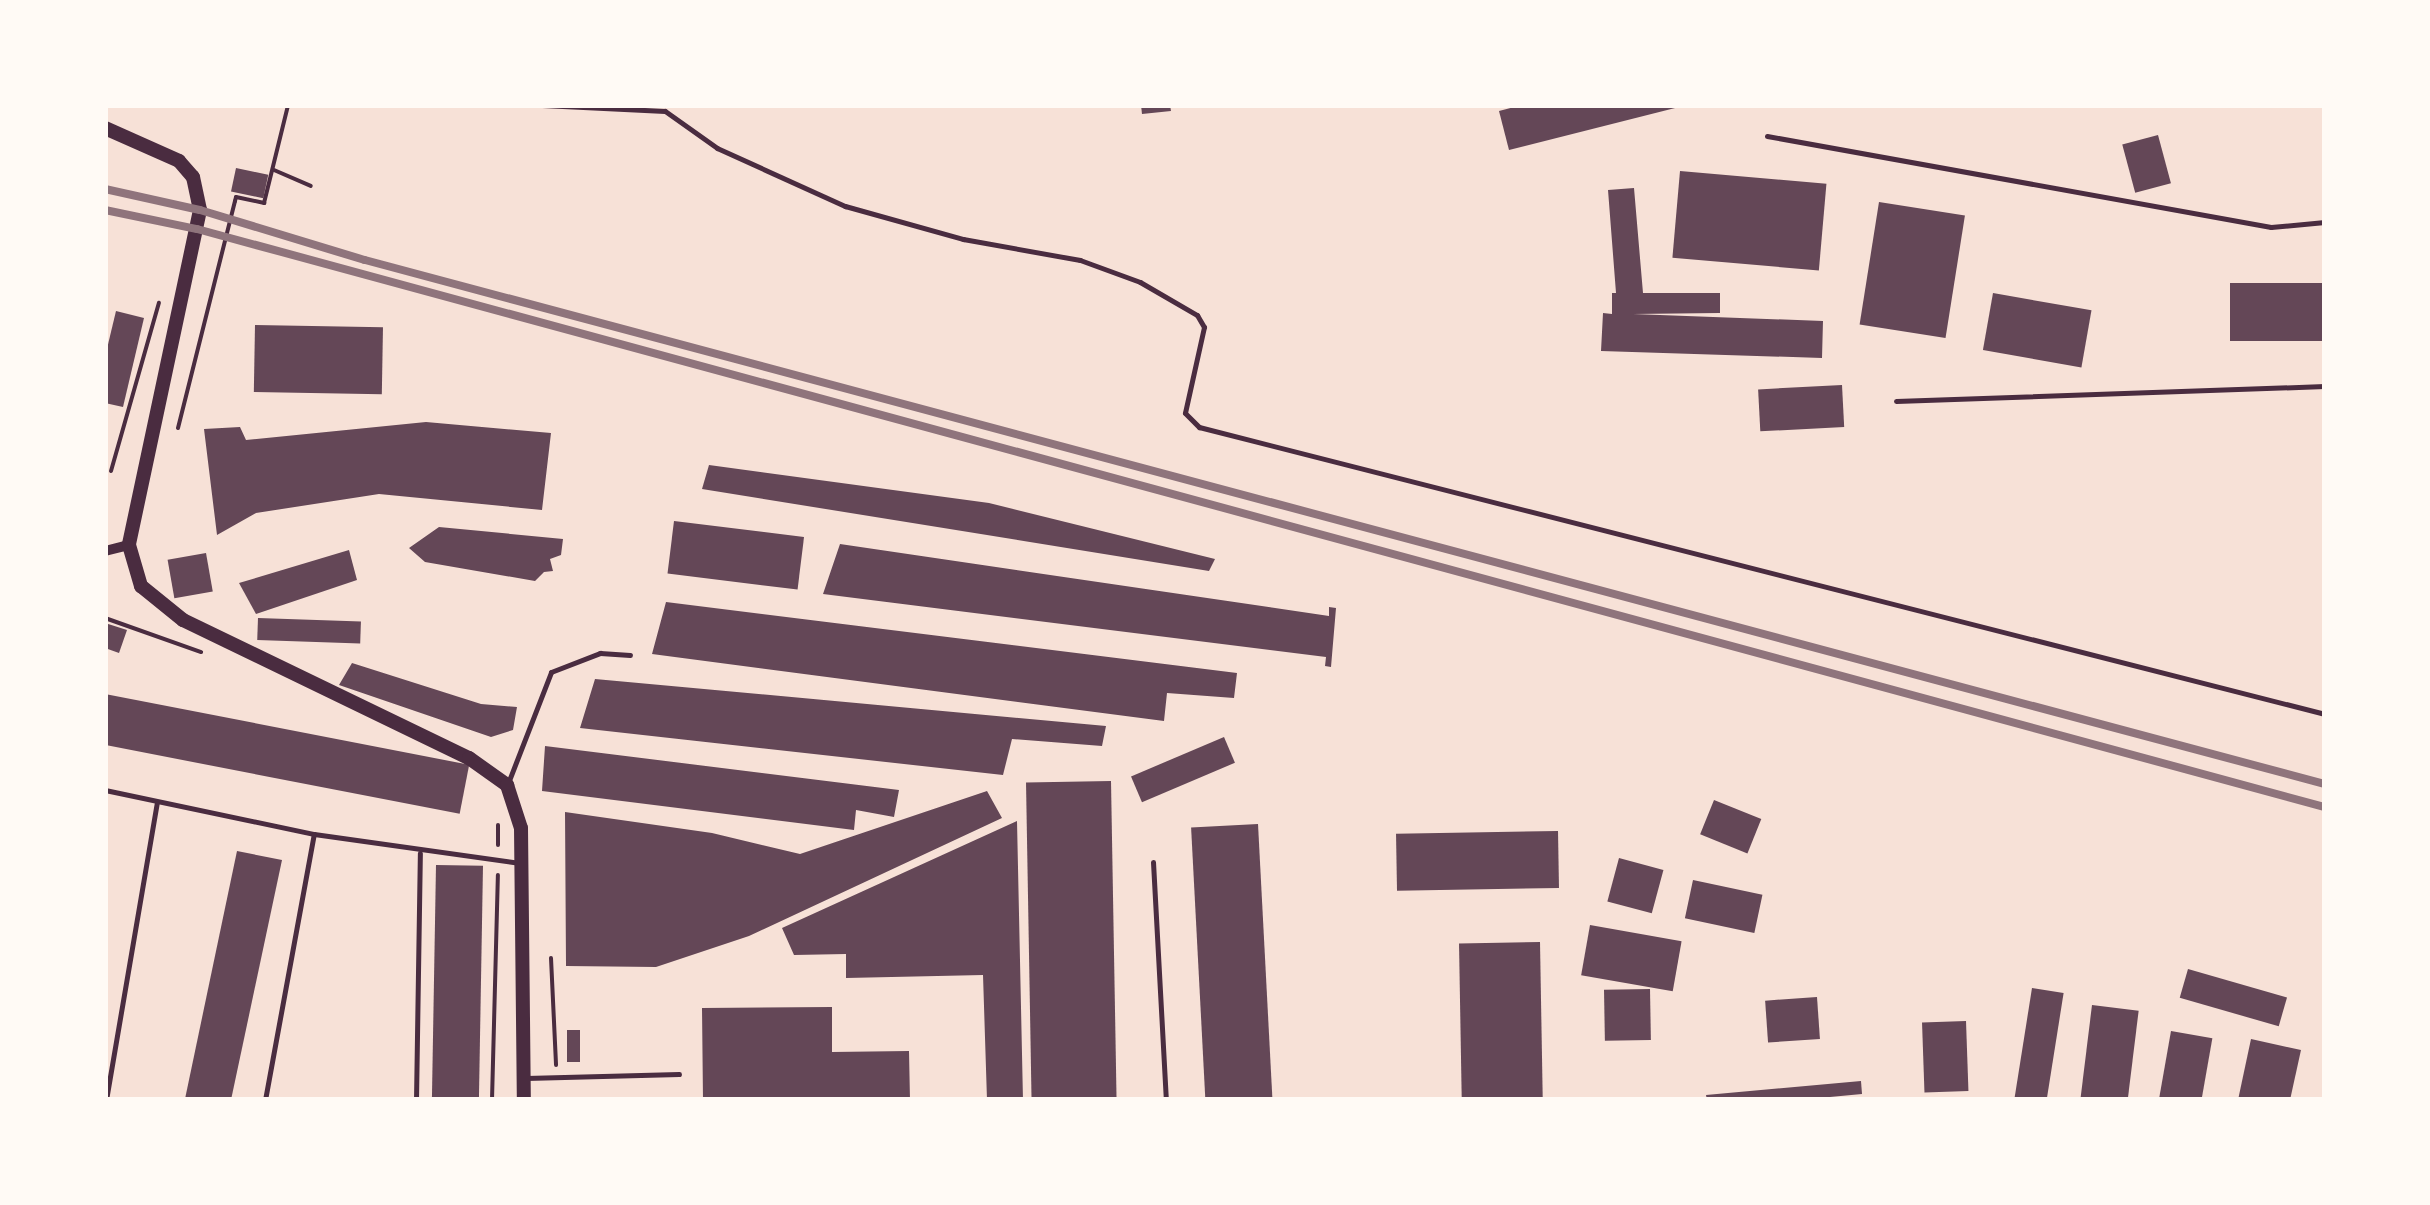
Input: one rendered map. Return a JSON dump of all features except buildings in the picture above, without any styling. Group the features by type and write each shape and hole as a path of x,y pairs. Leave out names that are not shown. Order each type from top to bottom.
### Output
{"main road":[{"path":"105,128 179,161 193,177 200,210 129,546 141,586 184,620 469,758 507,786 521,828 524,1100"}],"street":[{"path":"105,551 129,546"}],"lane":[{"path":"542,105 665,110 718,148 845,206 963,239 1080,260 1140,282 1197,315 1204,326 1184,413 1198,427 2325,714"},
{"path":"1767,136 2271,227 2325,222"},
{"path":"1896,401 2325,386"},
{"path":"507,786 551,672 600,653 630,655"},
{"path":"105,790 420,853 522,864"},
{"path":"106,1100 157,803"},
{"path":"266,1100 314,834"},
{"path":"416,1100 420,853"},
{"path":"1153,862 1166,1100"},
{"path":"523,1078 678,1074"}],"path":[{"path":"178,428 236,197 264,203 288,105"},
{"path":"274,170 311,186"},
{"path":"110,471 162,289"},
{"path":"105,618 209,656"},
{"path":"492,1100 498,814"},
{"path":"552,958 556,1080"}],"railway":[{"path":"105,189 200,210 365,260 2325,784"},
{"path":"105,210 197,229 2325,807"}]}
